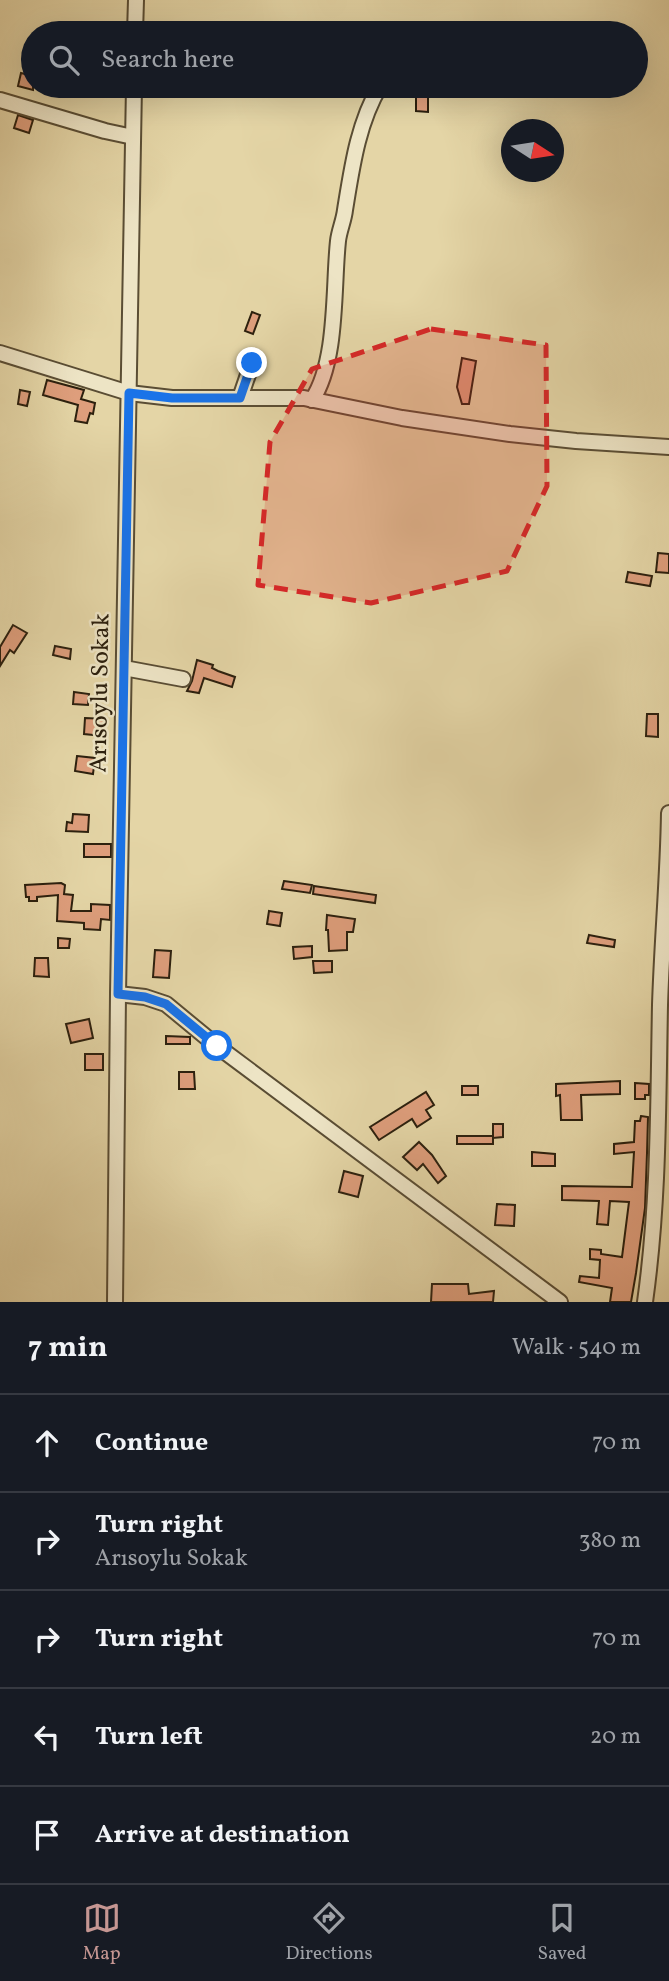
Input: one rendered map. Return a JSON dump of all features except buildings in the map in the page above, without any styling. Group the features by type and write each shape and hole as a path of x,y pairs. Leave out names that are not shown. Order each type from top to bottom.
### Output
{"street":[{"path":"135,21 136,0"},
{"name":"Arısoylu Sokak","path":"116,1302 118,994 134,98"},
{"path":"312,400 319,390 332,334 338,237 345,214 353,158 374,98"},
{"path":"0,100 105,131 133,136"},
{"path":"0,353 129,393 172,398 312,400 402,418 510,434 669,447"},
{"path":"240,398 252,363"},
{"path":"124,668 183,679"},
{"path":"645,1302 654,1241 659,1129 660,1003 668,880 669,813"},
{"path":"118,994 145,997 166,1004 217,1046 560,1302"}],"highlighted area":[{"path":"431,329 546,345 547,486 507,571 371,603 258,585 270,442 312,369"}],"route":[{"path":"217,1046 166,1004 145,997 118,994 129,393 172,398 240,398 252,363"}]}
